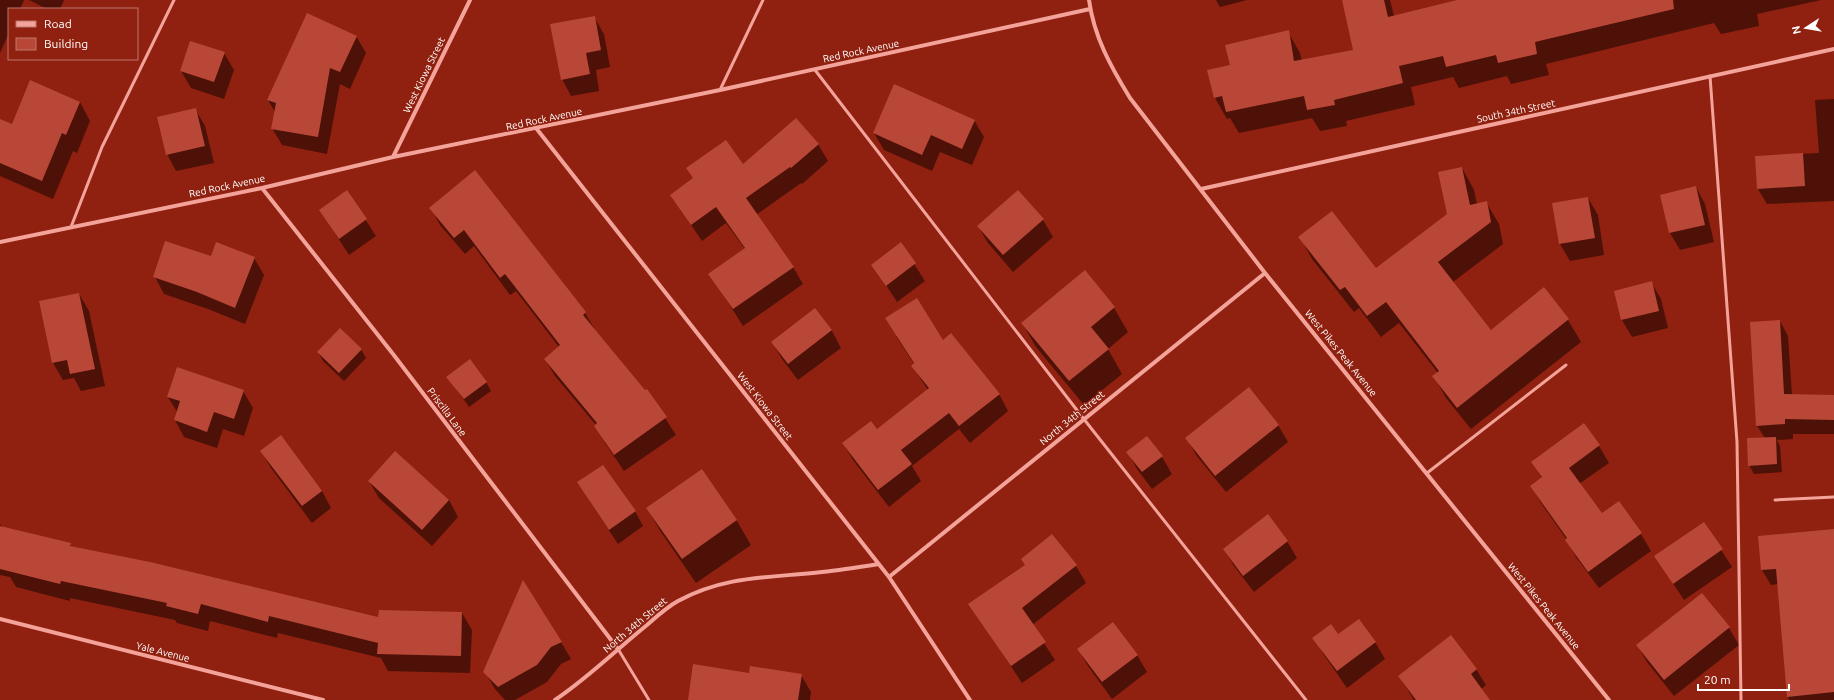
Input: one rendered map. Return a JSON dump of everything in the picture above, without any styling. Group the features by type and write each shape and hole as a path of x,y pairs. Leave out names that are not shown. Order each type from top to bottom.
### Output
{"street":[{"name":"West Kiowa Street","path":"393,157 470,0"},
{"name":"West Pikes Peak Avenue","path":"1089,0 1098,38 1111,67 1130,98 1265,273 1609,700"},
{"name":"Red Rock Avenue","path":"0,242 262,188 393,157 815,70 1090,9"},
{"name":"South 34th Street","path":"1201,189 1834,49"},
{"name":"West Kiowa Street","path":"536,128 889,577 970,700"},
{"name":"Priscilla Lane","path":"262,188 392,354 618,649"},
{"name":"North 34th Street","path":"889,577 1083,418 1265,273"},
{"name":"North 34th Street","path":"555,700 578,684 676,601 702,590 727,582 750,578 822,572 879,564"},
{"name":"Yale Avenue","path":"0,619 322,700"}],"lane":[{"path":"71,227 102,147 174,0"},
{"path":"720,90 763,0"},
{"path":"815,70 1083,418 1306,700"},
{"path":"1710,76 1737,442 1742,700"},
{"path":"1427,473 1566,364"},
{"path":"1775,500 1834,496"},
{"path":"618,649 649,700"}],"building":[{"path":"1342,0 1384,0 1388,17 1457,0 1673,0 1674,9 1535,42 1537,54 1498,63 1496,55 1446,67 1443,56 1399,66 1403,83 1334,100 1335,105 1307,110 1304,96 1226,112 1222,96 1214,98 1207,70 1230,65 1225,45 1289,30 1294,61 1353,50"},
{"path":"307,13 357,36 340,72 330,68 318,137 271,129 276,103 267,100"},
{"path":"595,16 601,50 586,53 590,74 561,80 550,24"},
{"path":"190,41 225,52 214,82 180,71"},
{"path":"30,80 80,102 66,135 62,133 42,181 0,163 0,119 12,124"},
{"path":"894,84 975,120 962,149 931,135 922,155 873,133"},
{"path":"196,108 205,146 166,155 157,117"},
{"path":"796,118 819,144 791,168 790,167 746,198 794,267 733,309 708,274 745,248 716,207 691,225 670,195 693,178 686,168 726,140 743,164"},
{"path":"1803,153 1805,186 1757,189 1755,156"},
{"path":"1462,167 1470,205 1487,201 1491,222 1438,262 1491,330 1544,287 1569,319 1457,408 1432,376 1439,371 1386,302 1367,316 1345,287 1340,290 1298,237 1332,211 1376,268 1447,214 1438,172"},
{"path":"475,170 586,312 583,315 645,390 647,389 667,417 614,455 594,426 597,423 544,359 560,345 505,274 500,278 464,230 454,238 429,208"},
{"path":"1696,186 1705,225 1669,233 1660,195"},
{"path":"347,190 367,219 339,239 319,210"},
{"path":"1018,190 1044,219 1003,255 977,226"},
{"path":"1588,197 1595,238 1559,244 1552,203"},
{"path":"165,241 211,256 216,242 255,257 235,308 197,292 153,277"},
{"path":"901,242 916,263 886,286 871,265"},
{"path":"1085,270 1115,307 1091,327 1109,349 1069,381 1021,323"},
{"path":"1652,281 1659,311 1621,320 1614,291"},
{"path":"79,293 95,369 70,374 67,360 52,363 39,301"},
{"path":"917,298 943,340 951,333 1000,394 959,426 949,413 901,450 912,464 878,490 842,443 871,421 877,429 929,388 911,366 914,363 885,318"},
{"path":"815,308 832,330 788,364 771,342"},
{"path":"1780,320 1784,394 1834,395 1834,420 1785,419 1785,424 1756,426 1750,322"},
{"path":"340,328 362,349 339,373 317,352"},
{"path":"470,359 487,382 464,399 446,377"},
{"path":"177,367 244,390 234,419 214,412 207,432 174,420 180,401 167,397"},
{"path":"1249,387 1279,425 1215,476 1185,438"},
{"path":"1584,423 1600,445 1569,468 1602,513 1619,501 1642,533 1588,572 1565,540 1567,538 1530,486 1542,477 1531,462"},
{"path":"281,435 322,491 302,506 260,451"},
{"path":"1147,436 1163,456 1142,472 1126,452"},
{"path":"1776,437 1777,464 1748,466 1747,438"},
{"path":"395,451 449,500 422,530 368,481"},
{"path":"603,465 636,511 609,530 577,482"},
{"path":"702,469 737,520 682,559 646,508"},
{"path":"1268,514 1288,541 1243,576 1223,549"},
{"path":"1704,522 1723,549 1673,584 1654,556"},
{"path":"0,526 71,543 70,546 150,562 378,617 379,610 462,612 461,656 377,654 378,643 269,616 268,622 201,604 198,614 166,606 167,603 61,581 60,584 0,569"},
{"path":"1834,529 1834,692 1787,697 1776,569 1761,570 1758,536"},
{"path":"1052,534 1077,565 1022,608 1046,642 1011,666 968,604 1025,565 1021,559"},
{"path":"523,580 562,642 551,647 537,665 498,687 483,672"},
{"path":"1702,593 1730,627 1664,680 1636,645"},
{"path":"1359,619 1376,642 1337,671 1312,638 1331,624 1338,634"},
{"path":"1113,622 1138,655 1102,682 1077,649"},
{"path":"1451,635 1477,669 1471,674 1490,700 1416,700 1398,676"},
{"path":"693,664 749,673 750,666 802,674 798,700 688,700"}]}
